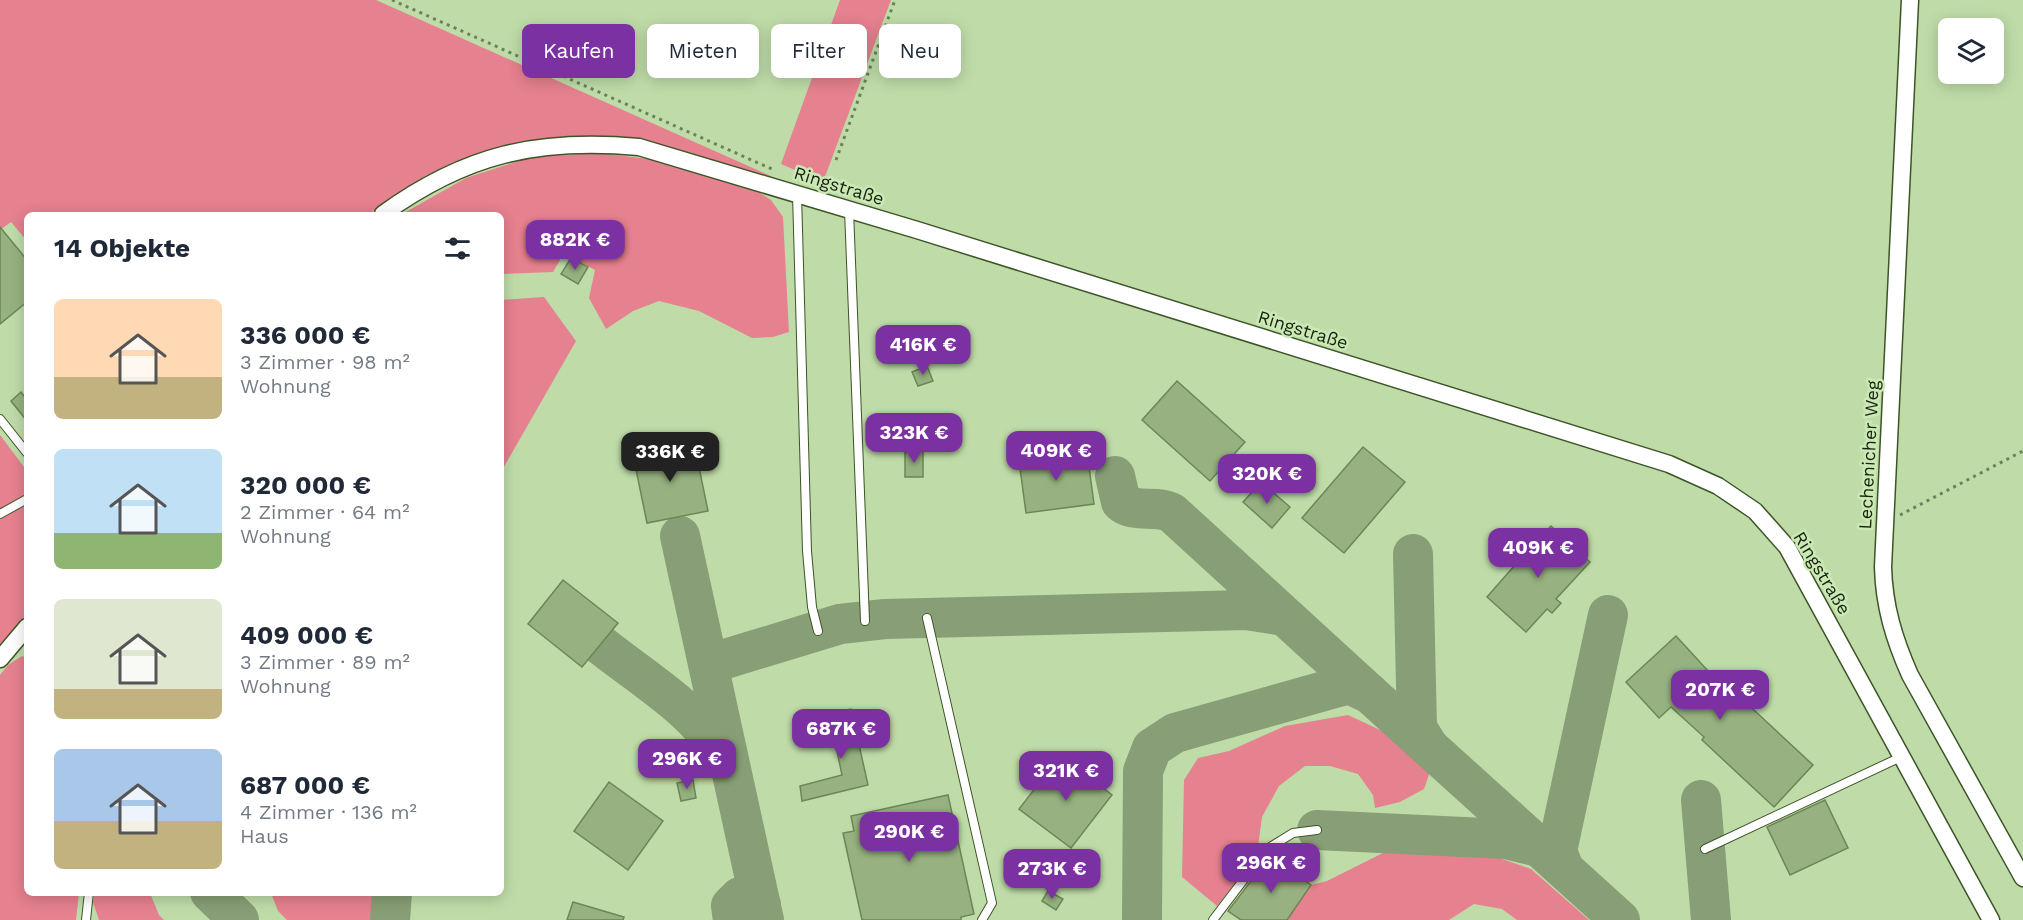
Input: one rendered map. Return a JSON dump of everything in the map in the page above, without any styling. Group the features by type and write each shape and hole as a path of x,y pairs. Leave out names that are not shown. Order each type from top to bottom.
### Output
{"street":[{"name":"Lechenicher Weg","path":"1910,0 1885,522 1884,593 1897,647 1910,675 2023,878"},
{"name":"Ringstraße","path":"386,212 416,191 458,169 507,153 549,146 592,143 639,147 1669,464 1718,486 1755,511 1787,547 1991,920"},
{"path":"0,659 24,636"}],"lane":[{"path":"797,194 807,551 812,607 818,631"},
{"path":"849,210 865,621"},
{"path":"0,419 24,449"},
{"path":"0,514 24,501"},
{"path":"927,618 992,903 982,920"},
{"path":"1705,849 1903,756"},
{"path":"1213,920 1267,849 1293,832 1317,830"},
{"path":"86,920 89,896"}],"path":[{"path":"392,0 778,171"},
{"path":"836,160 895,0"},
{"path":"1885,522 2023,451"}],"shaded area":[{"path":"0,0 376,0 522,65 522,78 551,78 773,177 681,151 617,139 548,138 487,150 425,176 372,212 24,212 24,237 11,222 0,230"},
{"path":"840,0 891,0 882,24 879,24 879,32 867,64 867,24 831,24"},
{"path":"812,78 862,78 823,182 781,164"},
{"path":"601,153 656,160 752,188 771,200 783,217 789,332 773,337 752,338 699,311 659,301 633,311 606,329 589,298 595,270 564,253 553,272 504,274 504,212 406,212 466,178 531,157"},
{"path":"544,297 576,341 504,467 504,300"},
{"path":"0,435 24,467 24,620 0,648"},
{"path":"24,657 24,896 79,896 76,920 0,920 0,675 8,665"},
{"path":"1348,715 1393,736 1431,769 1424,789 1400,802 1375,808 1373,795 1358,774 1330,766 1305,766 1279,786 1262,817 1258,847 1244,872 1217,906 1182,877 1184,780 1198,758 1229,751 1285,726"},
{"path":"1383,853 1488,854 1531,869 1589,920 1517,920 1502,909 1474,904 1449,920 1287,920 1311,885 1327,881"},
{"path":"94,896 151,896 159,915 164,920 99,920 93,902"},
{"path":"272,896 375,896 371,920 287,920 278,911"}],"building":[{"path":"0,227 24,256 24,304 0,324"},
{"path":"571,258 588,267 578,284 561,274"},
{"path":"927,366 933,381 918,386 912,372"},
{"path":"1177,381 1245,442 1210,481 1142,420"},
{"path":"21,392 24,396 24,417 11,401"},
{"path":"694,443 708,511 647,523 633,455"},
{"path":"1363,447 1405,482 1344,553 1302,518"},
{"path":"923,451 923,477 905,477 905,452"},
{"path":"1087,452 1094,504 1026,513 1019,461"},
{"path":"1261,482 1290,507 1272,528 1243,502"},
{"path":"1551,526 1590,562 1556,599 1561,603 1552,613 1547,609 1526,632 1487,597 1515,565 1510,560 1518,550 1524,555"},
{"path":"563,580 618,623 582,667 528,624"},
{"path":"1676,636 1709,672 1705,676 1736,703 1741,698 1813,765 1774,807 1702,740 1704,737 1671,707 1659,718 1626,682"},
{"path":"851,709 868,785 802,801 800,786 842,775 829,713"},
{"path":"1061,755 1112,795 1071,848 1019,809"},
{"path":"693,780 696,798 681,801 677,783"},
{"path":"609,782 663,821 628,870 574,831"},
{"path":"948,795 974,914 961,917 961,920 862,920 843,833 854,831 851,816"},
{"path":"1825,800 1848,848 1790,875 1767,827"},
{"path":"1270,856 1311,885 1287,920 1241,920 1228,911"},
{"path":"1048,891 1063,899 1056,910 1042,901"},
{"path":"573,902 624,917 623,920 567,920"}],"taxiway":[{"path":"1115,476 1121,502 1133,508 1159,509 1172,513 1370,694"},
{"path":"680,536 764,920"},
{"path":"1413,554 1417,728 1428,746"},
{"path":"709,664 840,624 885,619 1246,610 1284,616"},
{"path":"1564,869 1557,851 1608,615"},
{"path":"602,646 686,711 714,742 725,760"},
{"path":"1142,920 1143,771 1152,748 1175,733 1349,684 1370,694 1620,920"},
{"path":"1701,800 1711,920"},
{"path":"1317,830 1506,839 1539,847"},
{"path":"214,896 239,920"},
{"path":"390,920 392,896"},
{"path":"733,920 731,906 740,897 752,897 761,905"}]}
